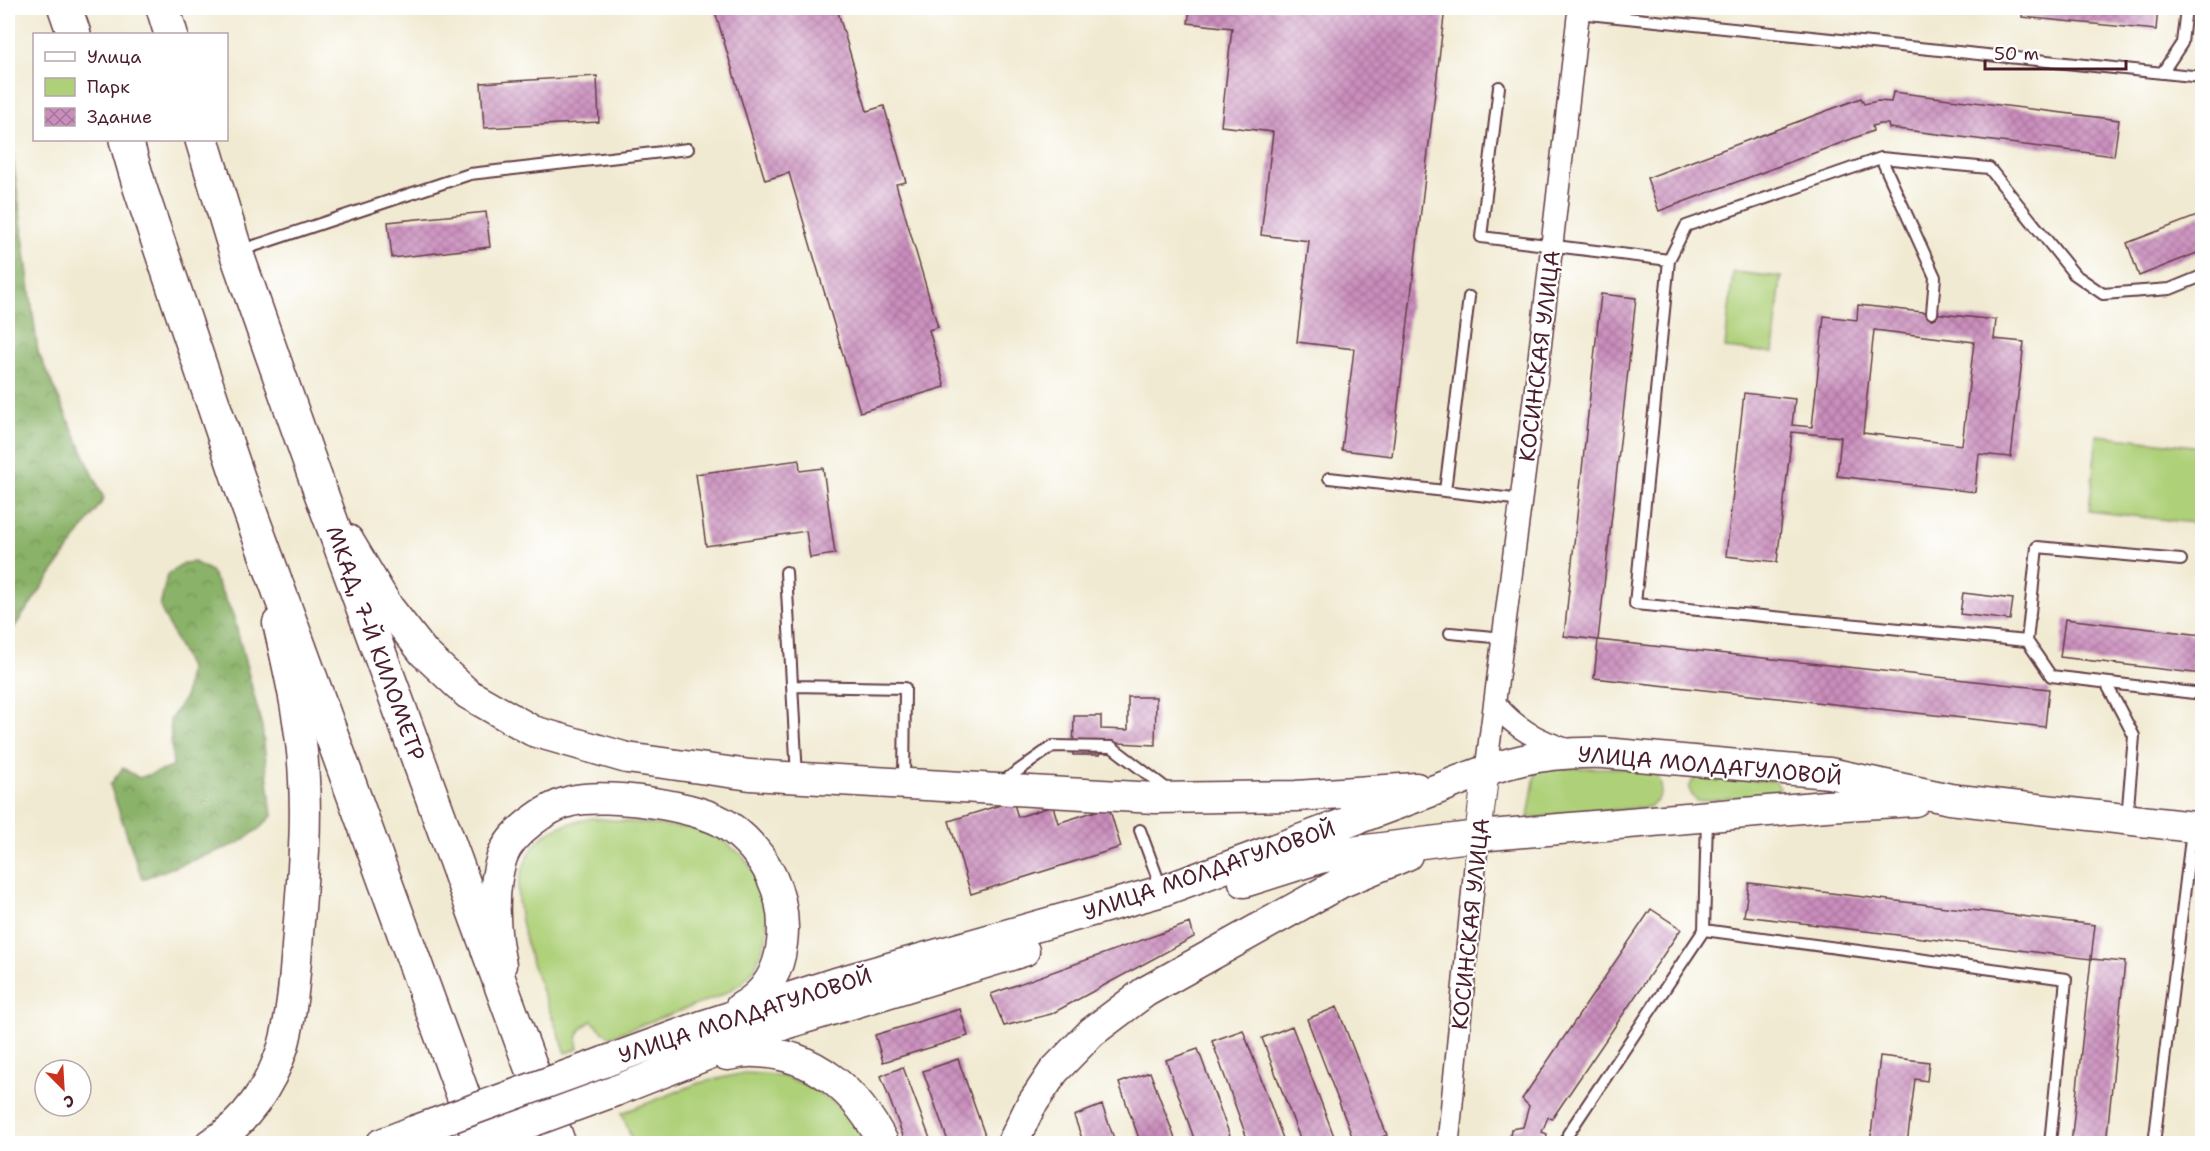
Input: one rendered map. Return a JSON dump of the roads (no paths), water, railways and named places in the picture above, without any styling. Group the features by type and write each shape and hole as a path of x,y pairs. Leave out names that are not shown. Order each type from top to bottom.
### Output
{"highway":[{"path":"65,8 74,33"},
{"path":"87,8 94,33"},
{"path":"163,8 171,33"},
{"path":"118,141 140,188"},
{"path":"126,141 140,188 245,498 481,1143"},
{"name":"МКАД, 7-Й КИЛОМЕТР","path":"202,141 236,252 314,474 559,1143"}],"main road":[{"path":"314,474 351,545 388,607 424,653 468,694 533,731 627,758 750,775 1178,797 1296,796 1356,790 1443,787"},
{"path":"210,1143 243,1117 266,1085 282,1048 293,994 304,860 304,780 295,696 277,617 245,498"},
{"name":"УЛИЦА МОЛДАГУЛОВОЙ","path":"381,1143 702,1026 829,985 1162,891 1486,769 1533,757 1574,752 1639,755 1829,773 1950,799 2198,827"},
{"path":"510,1010 496,941 496,890 502,855 519,831 543,813 572,801 604,799 644,802 693,811 726,824 750,844 768,869 779,894 784,926 780,957 770,982 751,1002 702,1026"},
{"name":"УЛИЦА МОЛДАГУЛОВОЙ","path":"471,1143 615,1091 785,1024 1211,893 1294,865 1358,851 1478,836 1797,809 1950,799"},
{"path":"1011,1143 1045,1077 1092,1032 1145,992 1340,883 1440,841"},
{"path":"700,1058 754,1052 783,1056 815,1066 845,1089 872,1119 884,1143"}],"street":[{"name":"КОСИНСКАЯ УЛИЦА","path":"1448,1143 1478,836 1522,500 1579,10"},
{"path":"1496,705 1526,734 1542,742 1574,752"},
{"path":"1797,809 1804,804 1810,789 1808,780 1800,770"}],"lane":[{"path":"2162,73 2182,43 2186,8"},
{"path":"1579,10 2202,77"},
{"path":"1499,87 1481,237 1669,260"},
{"path":"236,252 470,174 688,149"},
{"path":"1881,158 1935,277 1932,313"},
{"path":"2027,641 1635,604 1669,260 1686,226 1881,158 1989,168 2074,274 2103,294 2170,289 2202,276"},
{"path":"1445,491 1469,297"},
{"path":"1329,478 1522,500"},
{"path":"2181,560 2037,547 2027,641 2051,676 2202,694"},
{"path":"786,572 797,777"},
{"path":"1450,633 1504,638"},
{"path":"2106,683 2134,736 2127,819"},
{"path":"792,687 905,688 904,783"},
{"path":"993,789 1053,746 1112,747 1178,797"},
{"path":"1567,1143 1568,1134 1704,930 1708,816"},
{"path":"2154,1143 2198,827"},
{"path":"1140,830 1162,891"},
{"path":"1704,930 2066,979 2050,1143"}]}
